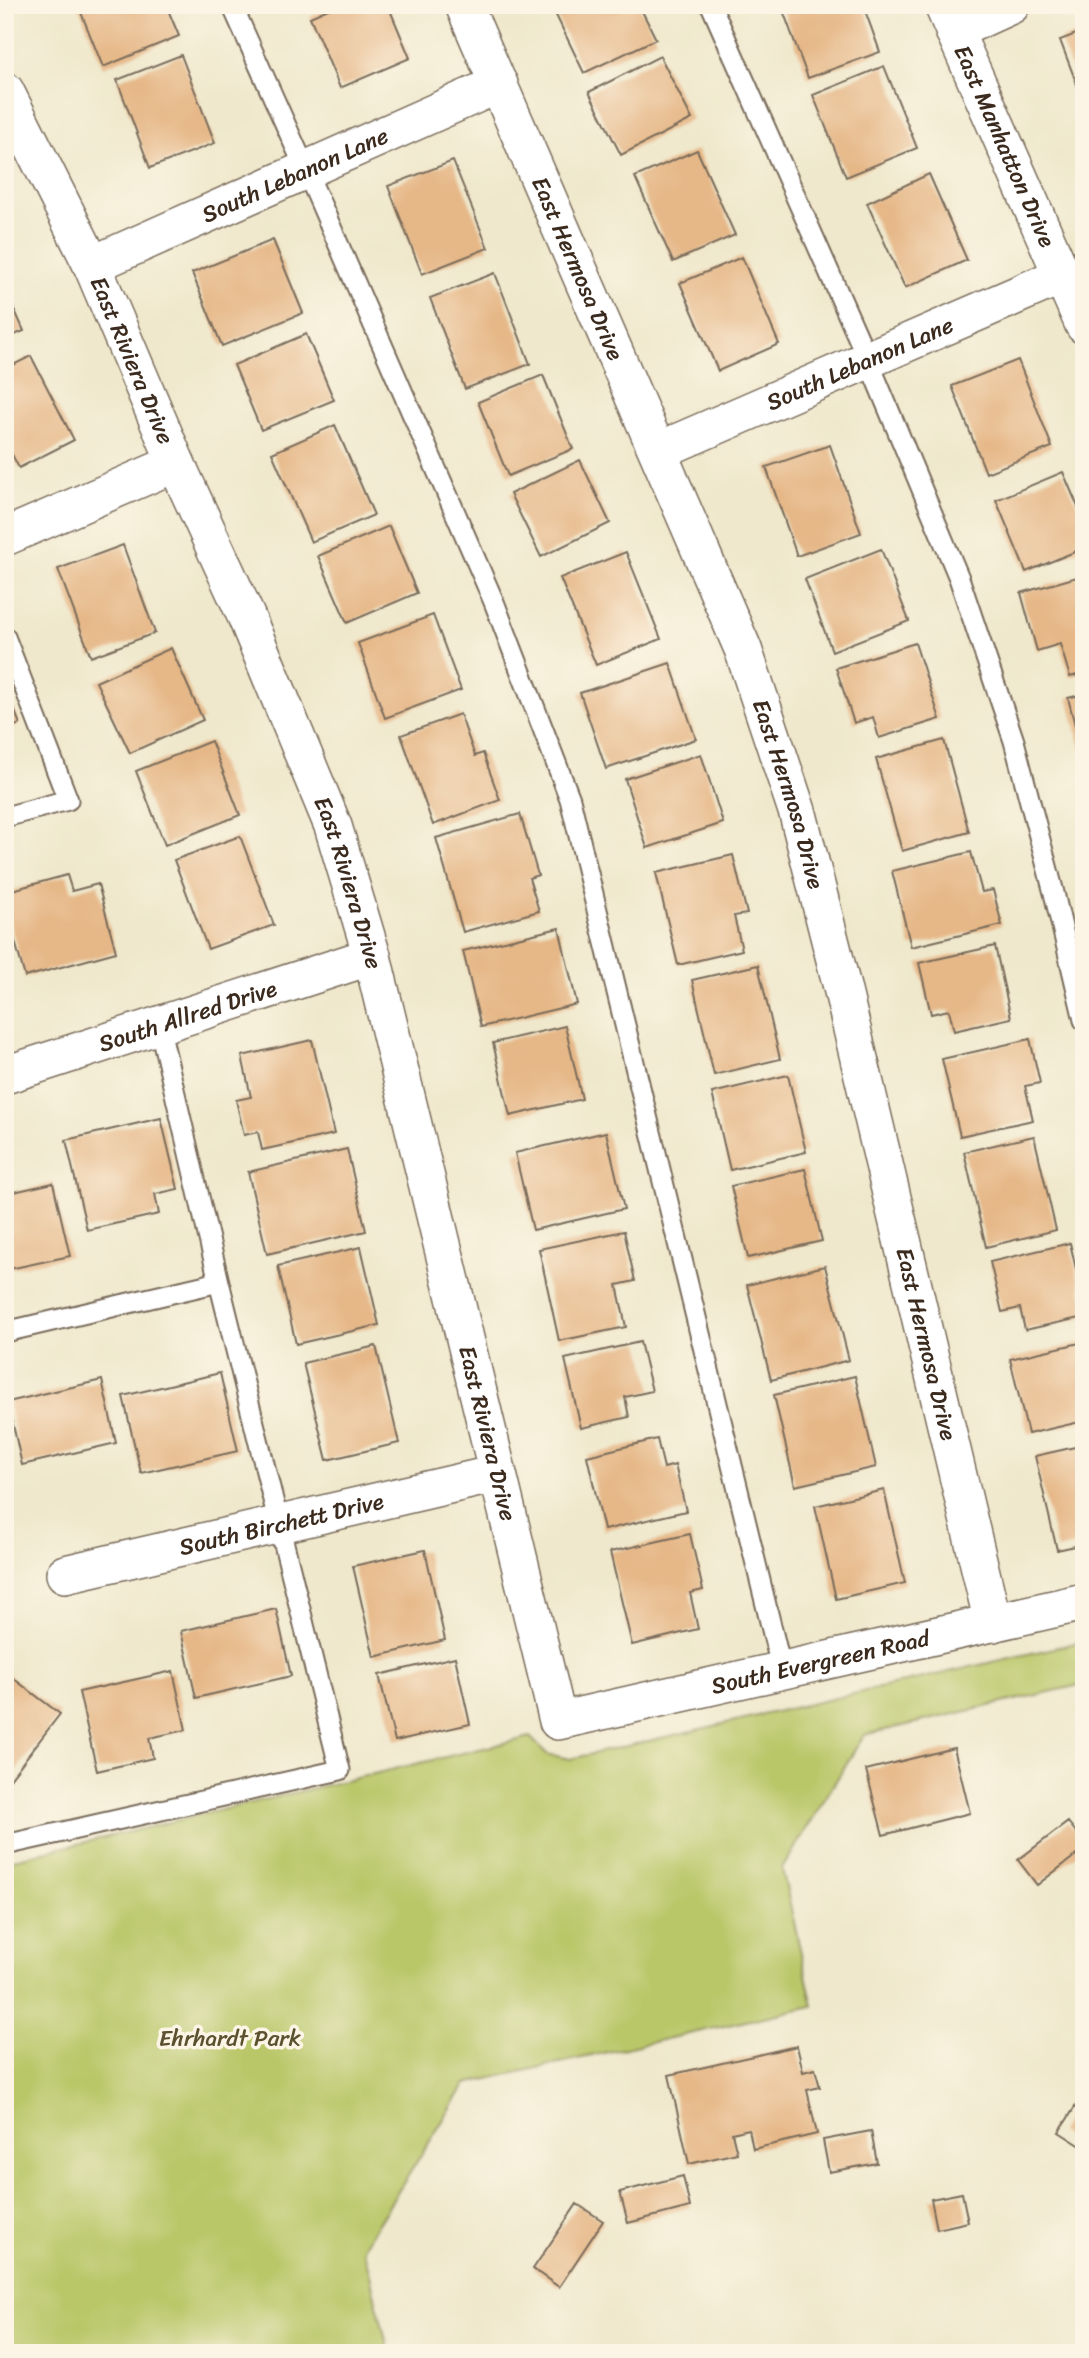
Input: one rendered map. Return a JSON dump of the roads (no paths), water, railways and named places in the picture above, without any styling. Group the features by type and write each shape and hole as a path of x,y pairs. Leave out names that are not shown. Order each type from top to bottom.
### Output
{"street":[{"name":"East Hermosa Drive","path":"464,5 743,649 798,814 842,987 993,1623"},
{"path":"949,18 1011,5"},
{"name":"East Manhatton Drive","path":"949,18 1084,325"},
{"name":"South Lebanon Lane","path":"92,265 499,84"},
{"name":"East Riviera Drive","path":"5,91 92,265 176,463 246,616 333,826 372,956 558,1721"},
{"name":"South Lebanon Lane","path":"658,451 1063,275"},
{"path":"5,537 176,463"},
{"name":"South Allred Drive","path":"5,1075 372,956"},
{"name":"South Birchett Drive","path":"65,1574 496,1474"},
{"name":"South Evergreen Road","path":"558,1721 1084,1602"}],"lane":[{"path":"232,5 494,602 570,799 782,1671"},
{"path":"712,5 868,360 959,578 1014,741 1084,1020"},
{"path":"5,637 68,800 5,817"},
{"path":"5,1845 340,1770 278,1525 159,1025"},
{"path":"5,1332 219,1282"}],"park label":[{"name":"Ehrhardt Park","path":"230,2038"}]}
